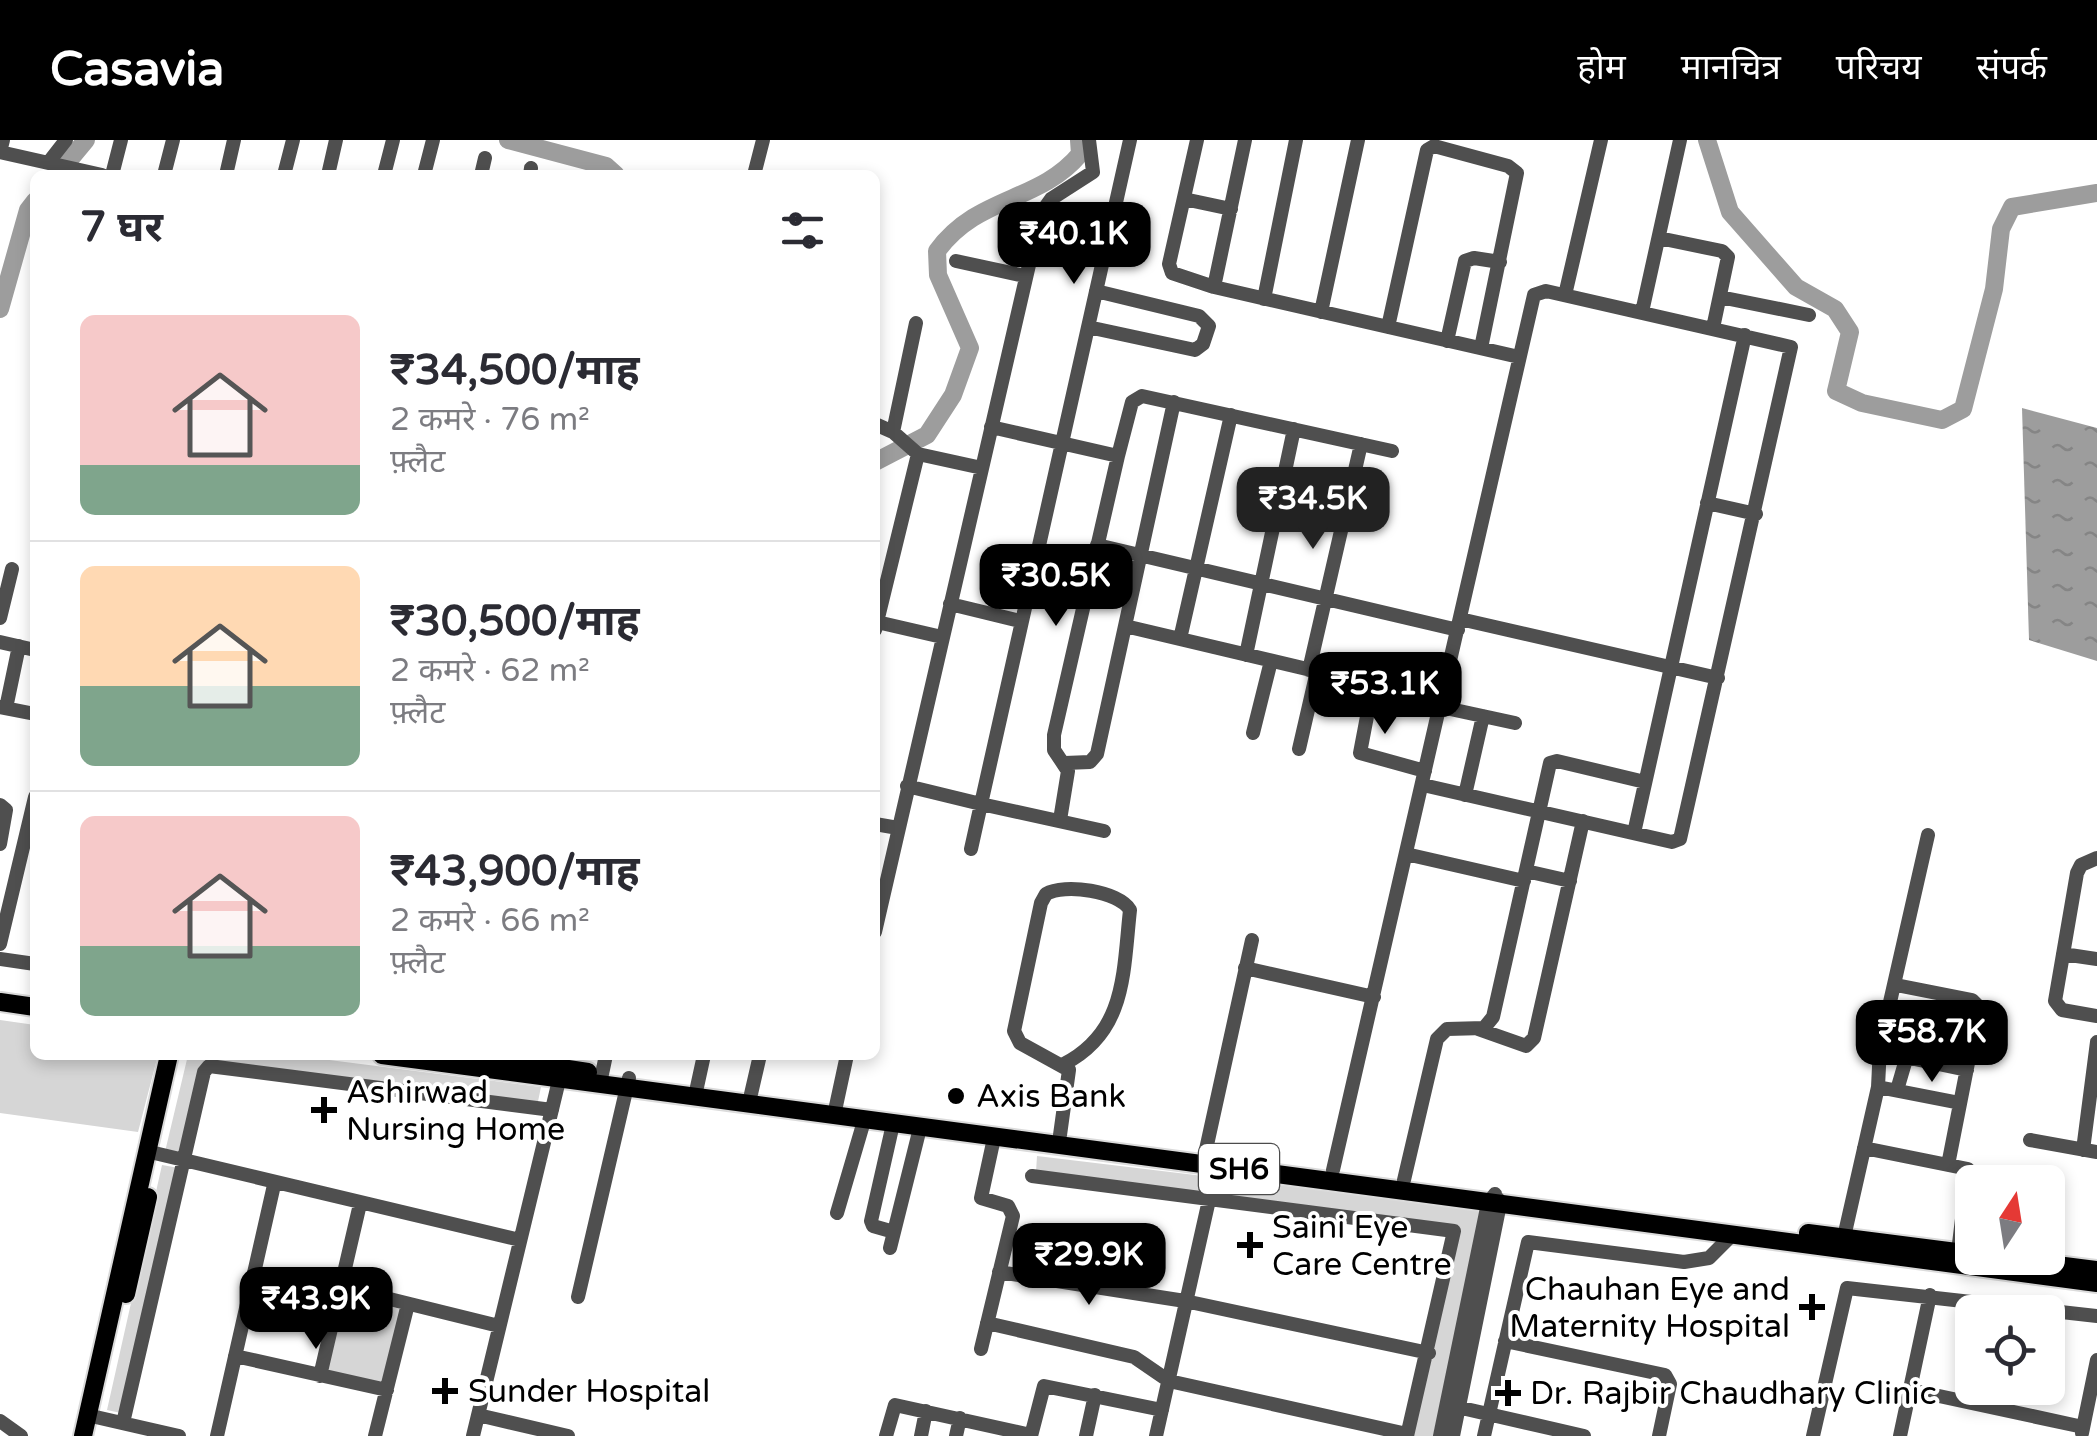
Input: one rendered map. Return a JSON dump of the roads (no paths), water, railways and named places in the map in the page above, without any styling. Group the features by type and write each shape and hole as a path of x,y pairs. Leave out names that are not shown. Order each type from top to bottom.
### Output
{"main road":[{"path":"0,992 30,995"},
{"path":"0,1002 30,1006"},
{"path":"82,1436 93,1423 152,1153 167,1060"},
{"path":"152,1153 179,1060"},
{"name":"SH6","path":"429,1060 628,1083 994,1138 1333,1170 1404,1180 1495,1200 1844,1236 1955,1252"},
{"name":"SH6","path":"527,1060 561,1074 604,1064 628,1083 697,1087 1060,1135 1732,1235 2097,1283"},
{"path":"2065,1266 2097,1270"}],"street":[{"path":"3,140 0,152 71,170"},
{"path":"50,163 66,140"},
{"path":"113,170 121,140"},
{"path":"165,170 173,140"},
{"path":"227,170 234,140"},
{"path":"285,170 293,140"},
{"path":"329,170 336,140"},
{"path":"385,170 392,140"},
{"path":"425,170 433,140"},
{"path":"755,170 764,140"},
{"path":"1090,140 1093,172"},
{"path":"970,849 1130,140"},
{"path":"1197,140 1169,269 1214,287 1519,357"},
{"path":"1214,287 1245,140"},
{"path":"1264,299 1296,140"},
{"path":"1321,312 1358,140"},
{"path":"1564,295 1602,140"},
{"path":"1642,312 1680,140"},
{"path":"1388,327 1428,147 1508,166 1517,173 1481,348"},
{"path":"482,170 485,158"},
{"path":"880,909 1044,205 1093,172 1121,178"},
{"path":"1184,199 1231,209"},
{"path":"1658,238 1726,254 1713,328"},
{"path":"1447,341 1465,261 1474,258 1500,262"},
{"path":"956,260 1025,276"},
{"path":"1088,327 1195,350 1203,344 1209,326 1200,316 1096,291"},
{"path":"1333,1170 1374,996 1406,854 1424,778 1441,704 1534,294 1546,291 1788,345 1792,351 1680,839 1672,842 1465,794 1424,778 1360,753 1373,685"},
{"path":"1720,297 1809,315"},
{"path":"882,571 906,444 916,324"},
{"path":"1634,832 1745,335"},
{"path":"1060,820 1068,779 1065,764 1054,750 1054,735 1118,456 1137,397 1392,451"},
{"path":"1065,764 1090,762 1097,754 1174,402"},
{"path":"1180,639 1231,415"},
{"path":"880,427 906,444 982,468"},
{"path":"991,427 1118,456"},
{"path":"1246,655 1294,429"},
{"path":"1299,749 1325,597 1361,444"},
{"path":"1707,503 1756,514"},
{"path":"1097,544 1325,597 1718,678"},
{"path":"0,618 12,569"},
{"path":"950,604 1020,620"},
{"path":"1125,626 1515,723"},
{"path":"880,627 942,636"},
{"path":"0,642 30,649"},
{"path":"19,646 3,707 30,713"},
{"path":"1252,732 1270,660"},
{"path":"1465,794 1483,716"},
{"path":"1478,1029 1493,1017 1553,762 1645,782"},
{"path":"907,786 1104,831"},
{"path":"0,805 6,810 0,844"},
{"path":"0,944 30,818"},
{"path":"1404,1180 1437,1038 1447,1029 1478,1029 1518,1046 1531,1044 1583,821"},
{"path":"880,825 898,828"},
{"path":"1844,1236 1878,1087 1880,1046 1928,835"},
{"path":"1406,854 1570,881"},
{"path":"2097,858 2081,865 2078,873 2057,1007 2097,1016"},
{"path":"1060,1135 1070,1078 1064,1064 1020,1043 1014,1031 1041,902 1046,894 1062,888 1119,900 1130,910 1109,1027 1086,1052 1064,1064"},
{"path":"1156,1436 1209,1200 1209,1158 1252,940"},
{"path":"2064,954 2097,959"},
{"path":"0,959 30,963"},
{"path":"1246,968 1374,996"},
{"path":"1896,985 1977,1002 1973,1042 1948,1165"},
{"path":"1897,1090 1914,1032 1973,1042"},
{"path":"2030,1140 2090,1151 2097,1042"},
{"path":"1905,1057 1967,1070"},
{"path":"697,1087 703,1060"},
{"path":"752,1094 759,1060"},
{"path":"836,1106 847,1060"},
{"path":"123,1423 204,1072 216,1065 552,1110"},
{"path":"472,1436 561,1074"},
{"path":"578,1297 628,1083"},
{"path":"1878,1087 1960,1103"},
{"path":"837,1213 864,1121"},
{"path":"893,1124 870,1221 873,1226 894,1232"},
{"path":"890,1248 920,1128"},
{"path":"981,1349 1013,1216 1008,1206 981,1198 994,1138"},
{"path":"1864,1148 1955,1168"},
{"path":"152,1153 520,1240"},
{"path":"987,1323 1134,1357 1169,1381 1407,1435 1429,1353 1454,1231 1032,1176"},
{"path":"217,1436 274,1184"},
{"path":"1452,1436 1453,1406 1495,1200"},
{"path":"320,1376 360,1204"},
{"path":"1484,1436 1528,1242 1684,1262 1709,1258 1732,1235"},
{"path":"999,1272 1185,1301 1429,1353"},
{"path":"341,1287 499,1326"},
{"path":"1813,1436 1848,1288 2097,1316"},
{"path":"1900,1436 1930,1295"},
{"path":"376,1436 408,1304"},
{"path":"1505,1340 1664,1376 1670,1384 1659,1436"},
{"path":"236,1356 387,1390"},
{"path":"1911,1390 2082,1431 2097,1360"},
{"path":"886,1436 894,1405 960,1418 991,1431 1031,1435 1044,1386 1162,1410"},
{"path":"1086,1436 1095,1395"},
{"path":"1453,1406 1584,1436"},
{"path":"1440,1436 1453,1406"},
{"path":"921,1436 926,1411"},
{"path":"478,1416 568,1436"},
{"path":"956,1436 960,1418"},
{"path":"0,1421 21,1436"},
{"path":"93,1423 123,1423 179,1436"}],"water":[{"path":"2022,408 2097,428 2097,661 2029,640"}],"waterway":[{"path":"61,170 86,140"},
{"path":"508,140 610,170"},
{"path":"880,459 927,435 953,395 970,348 938,275 937,251 971,219 1064,170 1080,154 1079,140"},
{"path":"1707,140 1730,212 1796,287 1835,309 1850,332 1836,391 1862,403 1942,420 1963,409 1994,289 2001,229 2012,207 2097,193"},
{"path":"0,309 30,207"}],"place":[{"name":"Axis Bank","path":"956,1096"},
{"name":"Ashirwad Nursing Home","path":"324,1110"},
{"name":"Saini Eye Care Centre","path":"1250,1245"},
{"name":"Chauhan Eye and Maternity Hospital","path":"1812,1307"},
{"name":"Sunder Hospital","path":"445,1391"},
{"name":"Dr. Rajbir Chaudhary Clinic","path":"1508,1393"}]}
